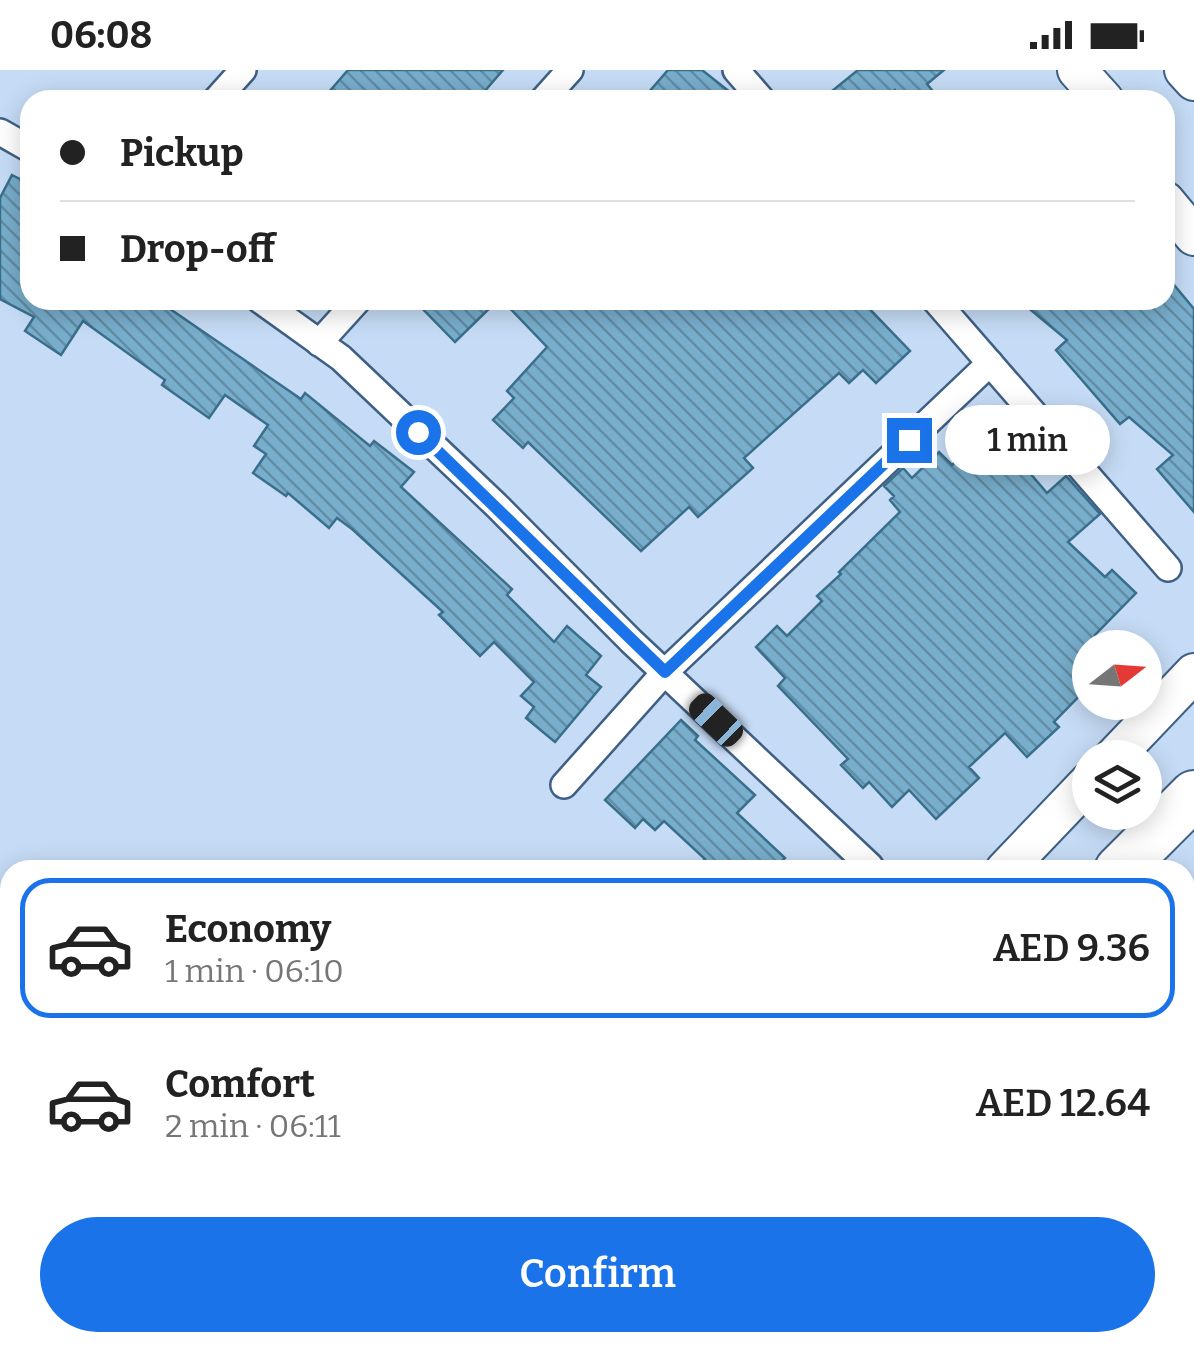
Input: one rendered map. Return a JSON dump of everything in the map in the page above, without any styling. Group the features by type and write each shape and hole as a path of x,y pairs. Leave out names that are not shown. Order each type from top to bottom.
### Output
{"highway":[{"path":"1128,860 1194,796"}],"street":[{"path":"225,90 243,70"},
{"path":"551,90 570,70"},
{"path":"736,70 753,90"},
{"path":"1076,70 1095,90"},
{"path":"1184,70 1194,81"},
{"path":"1175,179 1194,201"},
{"path":"1175,213 1194,236"},
{"path":"274,310 341,358 864,860"},
{"path":"319,342 349,310"},
{"path":"944,310 1168,568"},
{"path":"564,785 665,672 990,363"},
{"path":"1130,740 1194,673"},
{"path":"1015,860 1072,800"}],"building":[{"path":"348,70 503,70 486,90 331,90"},
{"path":"668,70 702,70 727,90 651,90"},
{"path":"858,70 944,70 927,84 932,90 833,90"},
{"path":"12,175 20,179 20,310 0,299 0,198"},
{"path":"1175,286 1194,309 1194,512 1157,469 1173,455 1129,417 1120,424 1056,350 1067,340 1031,310 1175,310"},
{"path":"21,310 172,310 301,399 305,393 370,446 374,441 414,472 401,487 512,589 507,595 554,642 567,626 601,656 586,675 601,687 555,742 526,718 534,707 521,696 534,682 494,642 480,656 439,615 443,612 352,529 337,518 329,528 288,493 286,496 253,473 266,454 254,446 268,425 225,395 209,418 162,385 165,380 83,321 61,355 25,331 34,317"},
{"path":"424,310 488,310 455,342"},
{"path":"512,310 871,310 910,351 876,383 863,370 849,383 839,373 744,458 753,468 698,517 689,507 641,551 528,442 523,448 493,420 514,398 507,391 547,347"},
{"path":"993,430 1047,493 1066,476 1100,514 1068,542 1105,577 1112,570 1136,593 1100,630 1072,630 1072,704 1054,722 1059,727 1027,757 1005,733 969,767 979,778 936,819 909,790 892,807 869,782 863,788 841,765 848,759 778,686 785,678 756,647 777,626 787,636 822,601 817,596 900,512 890,500 894,496 884,486 903,468 912,478 939,452 952,465"},
{"path":"681,720 698,736 695,740 755,795 737,813 785,858 704,860 664,821 655,830 643,819 635,828 605,800"}],"route":[{"path":"418,432 665,672 909,440"}]}
